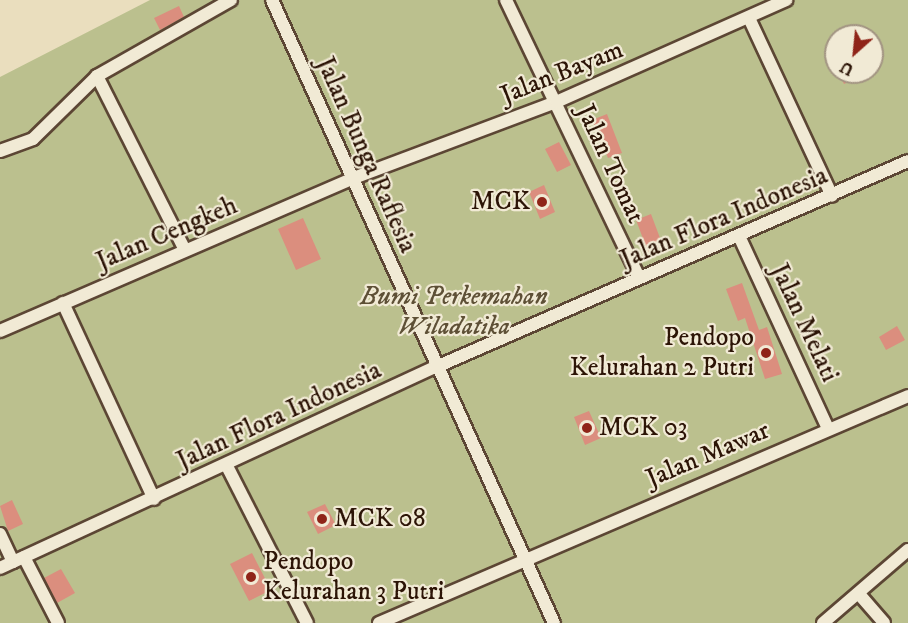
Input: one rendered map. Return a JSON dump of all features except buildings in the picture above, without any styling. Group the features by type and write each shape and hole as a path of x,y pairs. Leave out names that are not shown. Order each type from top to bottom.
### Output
{"street":[{"path":"0,151 33,139 97,76 231,0"},
{"name":"Jalan Bunga Raflesia","path":"272,0 436,367 528,559 554,623"},
{"name":"Jalan Tomat","path":"506,0 639,278"},
{"name":"Jalan Bayam","path":"351,179 556,102 786,0"},
{"path":"749,18 832,196"},
{"path":"97,76 185,250"},
{"name":"Jalan Flora Indonesia","path":"0,568 227,466 436,367 908,161"},
{"name":"Jalan Cengkeh","path":"0,331 351,179"},
{"name":"Jalan Melati","path":"740,236 828,429"},
{"path":"63,303 153,499"},
{"name":"Jalan Mawar","path":"379,623 908,396"},
{"path":"227,466 307,623"},
{"path":"0,534 19,560 57,623"},
{"path":"823,623 908,550"},
{"path":"859,594 883,621"}],"green space":[{"name":"Bumi Perkemahan Wiladatika","path":"150,0 908,0 908,623 0,623 0,77"}],"place":[{"name":"MCK","path":"542,202"},
{"name":"Pendopo Kelurahan 2 Putri","path":"766,353"},
{"name":"MCK 03","path":"587,428"},
{"name":"MCK 08","path":"322,519"},
{"name":"Pendopo Kelurahan 3 Putri","path":"251,577"}]}
